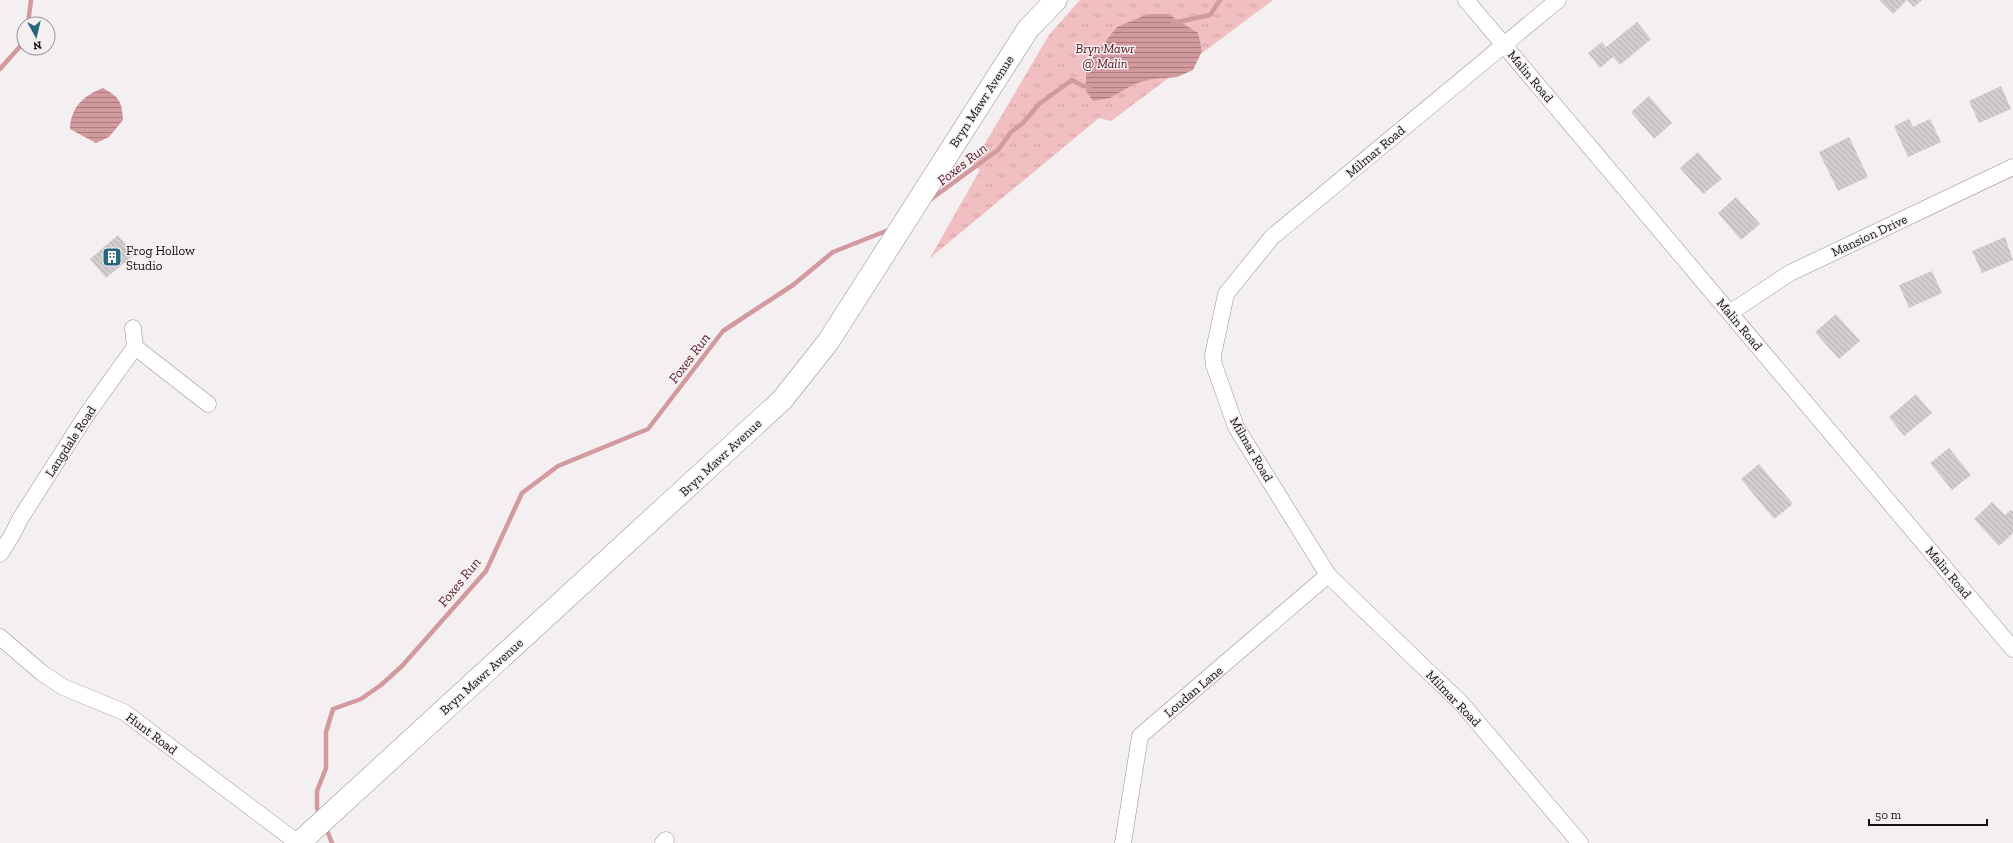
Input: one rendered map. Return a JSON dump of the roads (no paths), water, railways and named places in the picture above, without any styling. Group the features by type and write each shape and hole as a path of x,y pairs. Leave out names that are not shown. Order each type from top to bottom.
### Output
{"main road":[{"name":"Bryn Mawr Avenue","path":"298,843 782,400 828,342 1028,29 1056,0"}],"street":[{"name":"Malin Road","path":"1466,0 2013,649"},
{"name":"Milmar Road","path":"1558,0 1272,237 1226,294 1212,355 1214,366 1236,427 1328,575 1462,704 1580,843"},
{"name":"Mansion Drive","path":"1730,312 1790,273 2013,167"},
{"path":"134,328 134,347 208,404"},
{"name":"Langdale Road","path":"0,554 20,519 83,420 134,347"},
{"name":"Loudan Lane","path":"1124,843 1140,736 1328,575"},
{"name":"Hunt Road","path":"0,637 42,673 63,687 124,712 298,843"}],"waterway":[{"path":"29,16 31,0"},
{"name":"Foxes Run","path":"1173,23 1210,15 1220,0"},
{"path":"0,69 16,51"},
{"name":"Foxes Run","path":"927,202 998,150 1011,132 1023,123 1039,104 1072,80 1083,86 1091,86"},
{"name":"Foxes Run","path":"320,815 317,808 317,791 326,768 326,732 333,709 361,699 381,685 402,666 486,571 522,493 558,466 648,429 723,331 793,285 833,252 891,229"},
{"name":"Foxes Run","path":"326,828 332,843"}],"place":[{"name":"Frog Hollow Studio","path":"112,257"}],"park label":[{"name":"Bryn Mawr @ Malin","path":"1105,56"}]}
